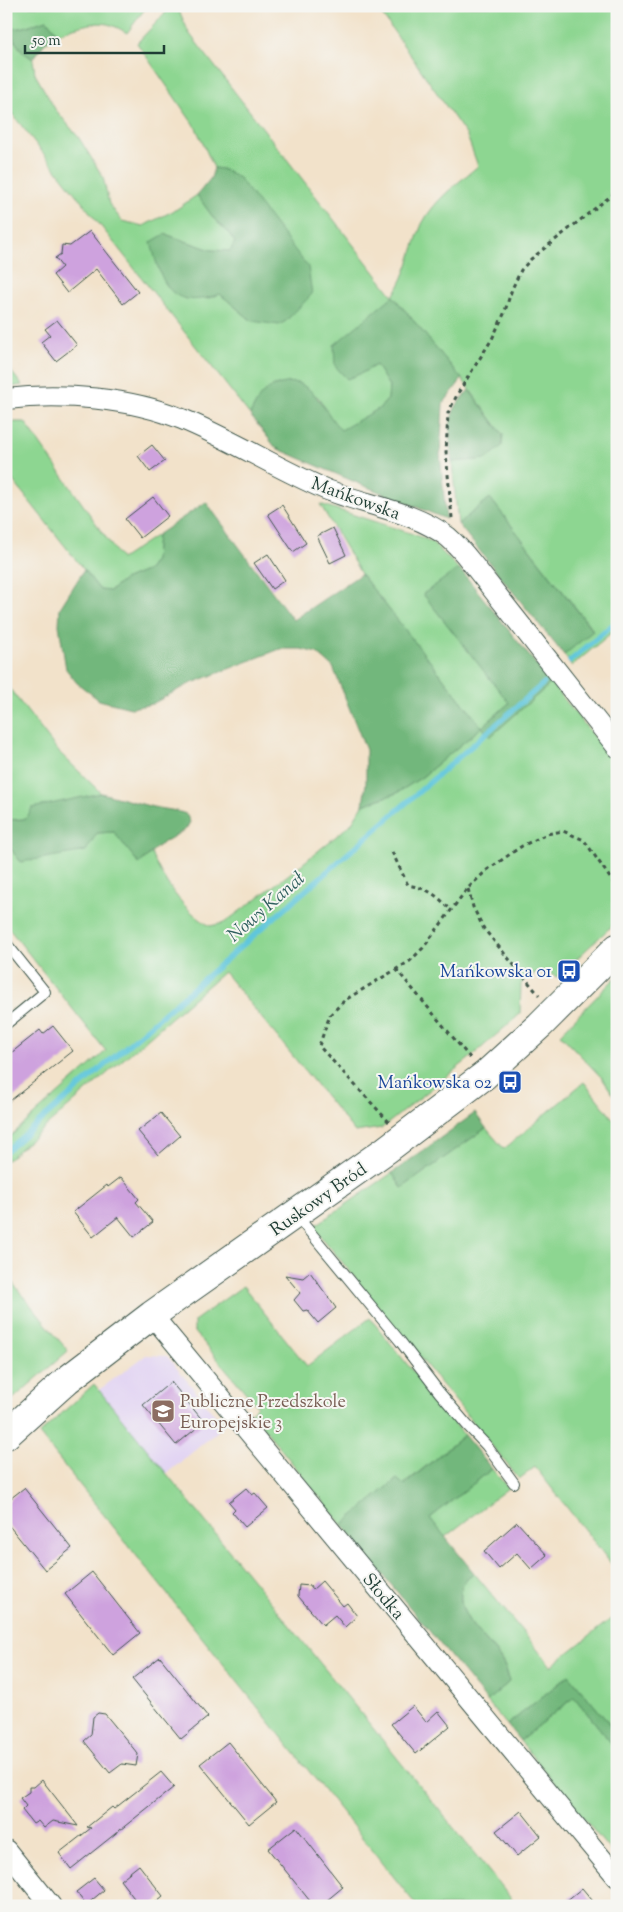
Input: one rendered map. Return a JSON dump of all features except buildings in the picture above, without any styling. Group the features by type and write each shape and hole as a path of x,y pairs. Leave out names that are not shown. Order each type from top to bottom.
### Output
{"street":[{"name":"Mańkowska","path":"6,399 34,396 85,398 143,407 180,418 310,483 348,498 421,522 447,537 471,562 617,747"},
{"name":"Ruskowy Bród","path":"6,1435 67,1380 152,1316 401,1139 485,1074 540,1025 617,948"},
{"name":"Słodka","path":"152,1316 617,1877"},
{"path":"6,1850 52,1906"}],"lane":[{"path":"6,943 45,992 6,1024"},
{"path":"296,1215 400,1341 439,1392 486,1445 514,1483"}],"path":[{"path":"447,537 452,527 446,453 448,413 458,393 492,339 521,270 531,259 617,191"},
{"path":"391,1124 319,1046 330,1015 345,1000 410,961 423,948 467,888 487,870 522,846 547,834 563,832 584,840 617,888"},
{"path":"392,852 408,885 433,892 451,910"},
{"path":"467,888 484,928 541,996"},
{"path":"396,969 472,1060"}],"shaded area":[{"name":"Publiczne Przedszkole Europejskie 3","path":"146,1355 167,1356 224,1426 166,1474 99,1390"}],"green space":[{"path":"6,6 147,6 127,33 110,25 100,23 88,24 58,34 47,20 11,29 19,47 33,59 35,74 55,109 79,138 103,177 109,204 122,221 143,226 177,209 197,195 215,220 227,231 235,242 230,251 211,250 165,234 206,299 220,294 252,321 222,169 214,168 196,128 137,43 172,6 177,6 189,33 393,296 384,304 362,373 376,365 389,386 388,399 380,408 341,431 319,398 299,383 289,383 274,386 263,393 250,415 6,106"},
{"path":"376,6 617,6 617,628 572,666 564,655 593,630 490,498 458,524 452,462 487,459 503,435 462,379 393,296 406,270 427,215 447,192 478,166 467,136"},
{"path":"47,20 58,34 45,43 33,59 18,46 10,29 21,28"},
{"path":"214,168 222,169 239,178 308,267 312,294 286,321 279,325 252,321 220,294 203,299 179,297 164,282 159,270 151,242 165,234 211,250 230,251 235,242 215,220 197,195 211,178"},
{"path":"393,296 462,379 443,404 440,454 446,519 276,448 250,415 263,393 272,387 290,382 300,384 316,396 341,430 380,408 388,399 389,386 376,365 347,379 335,366 334,345"},
{"path":"6,365 22,385 6,388"},
{"path":"469,390 503,435 502,446 487,459 452,462 451,419 456,407"},
{"path":"6,422 25,422 121,559 157,535 155,560 148,570 124,580 110,591 100,590 6,472"},
{"path":"490,498 593,631 564,655 458,524"},
{"path":"206,502 293,620 361,574 482,727 422,777 397,793 363,805 366,783 366,750 333,667 317,653 301,649 280,649 187,685 152,704 131,708 99,700 77,683 66,669 59,625 60,608 84,570 100,590 110,591 124,580 148,570 155,560 157,535"},
{"path":"320,504 432,542 459,569 423,594 510,703 482,727 361,574"},
{"path":"459,569 551,683 490,737 482,727 509,703 423,594"},
{"path":"551,683 617,765 617,921 557,977 541,972 529,976 521,984 520,1014 470,1058 382,1128 355,1132 224,972 6,1161 6,1140 106,1051 6,925 6,843 21,862 97,833 115,832 139,864 151,853 168,884 191,912 210,926 224,923 296,869 351,824 363,805 397,793 422,777 482,727 490,736"},
{"path":"6,684 58,751 101,793 26,819 6,820"},
{"path":"101,793 153,807 177,811 186,814 190,822 186,829 158,846 139,864 114,832 97,833 86,851 21,862 6,843 6,820 26,819 32,808"},
{"path":"617,976 617,1100 602,1078 560,1034"},
{"path":"584,1082 617,1124 617,1571 535,1467 519,1479 316,1230 316,1225 392,1173 402,1188 486,1128 504,1149"},
{"path":"475,1113 486,1128 402,1188 392,1173"},
{"path":"6,1275 68,1351 6,1405"},
{"path":"243,1286 307,1366 370,1318 464,1435 403,1485 397,1479 342,1525 251,1412 257,1406 194,1331 194,1321"},
{"path":"94,1384 517,1906 417,1906 39,1434"},
{"path":"464,1435 492,1469 430,1518 474,1573 465,1581 461,1591 462,1604 466,1616 500,1658 506,1669 509,1682 487,1701 342,1525 397,1479 404,1485"},
{"path":"492,1469 508,1488 445,1537 430,1518"},
{"path":"474,1573 551,1666 617,1614 617,1733 569,1675 507,1725 487,1701 509,1682 506,1669 492,1647 473,1627 466,1616 462,1604 462,1586"},
{"path":"569,1675 617,1733 617,1750 574,1697 520,1741 507,1725"},
{"path":"574,1697 617,1750 617,1859 520,1741"}],"waterway":[{"name":"Nowy Kanał","path":"570,661 617,621"},
{"name":"Nowy Kanał","path":"6,1151 544,683"}],"place":[{"name":"Mańkowska 01","path":"569,971"},
{"name":"Mańkowska 02","path":"510,1082"},
{"name":"Publiczne Przedszkole Europejskie 3","path":"163,1411"}]}
